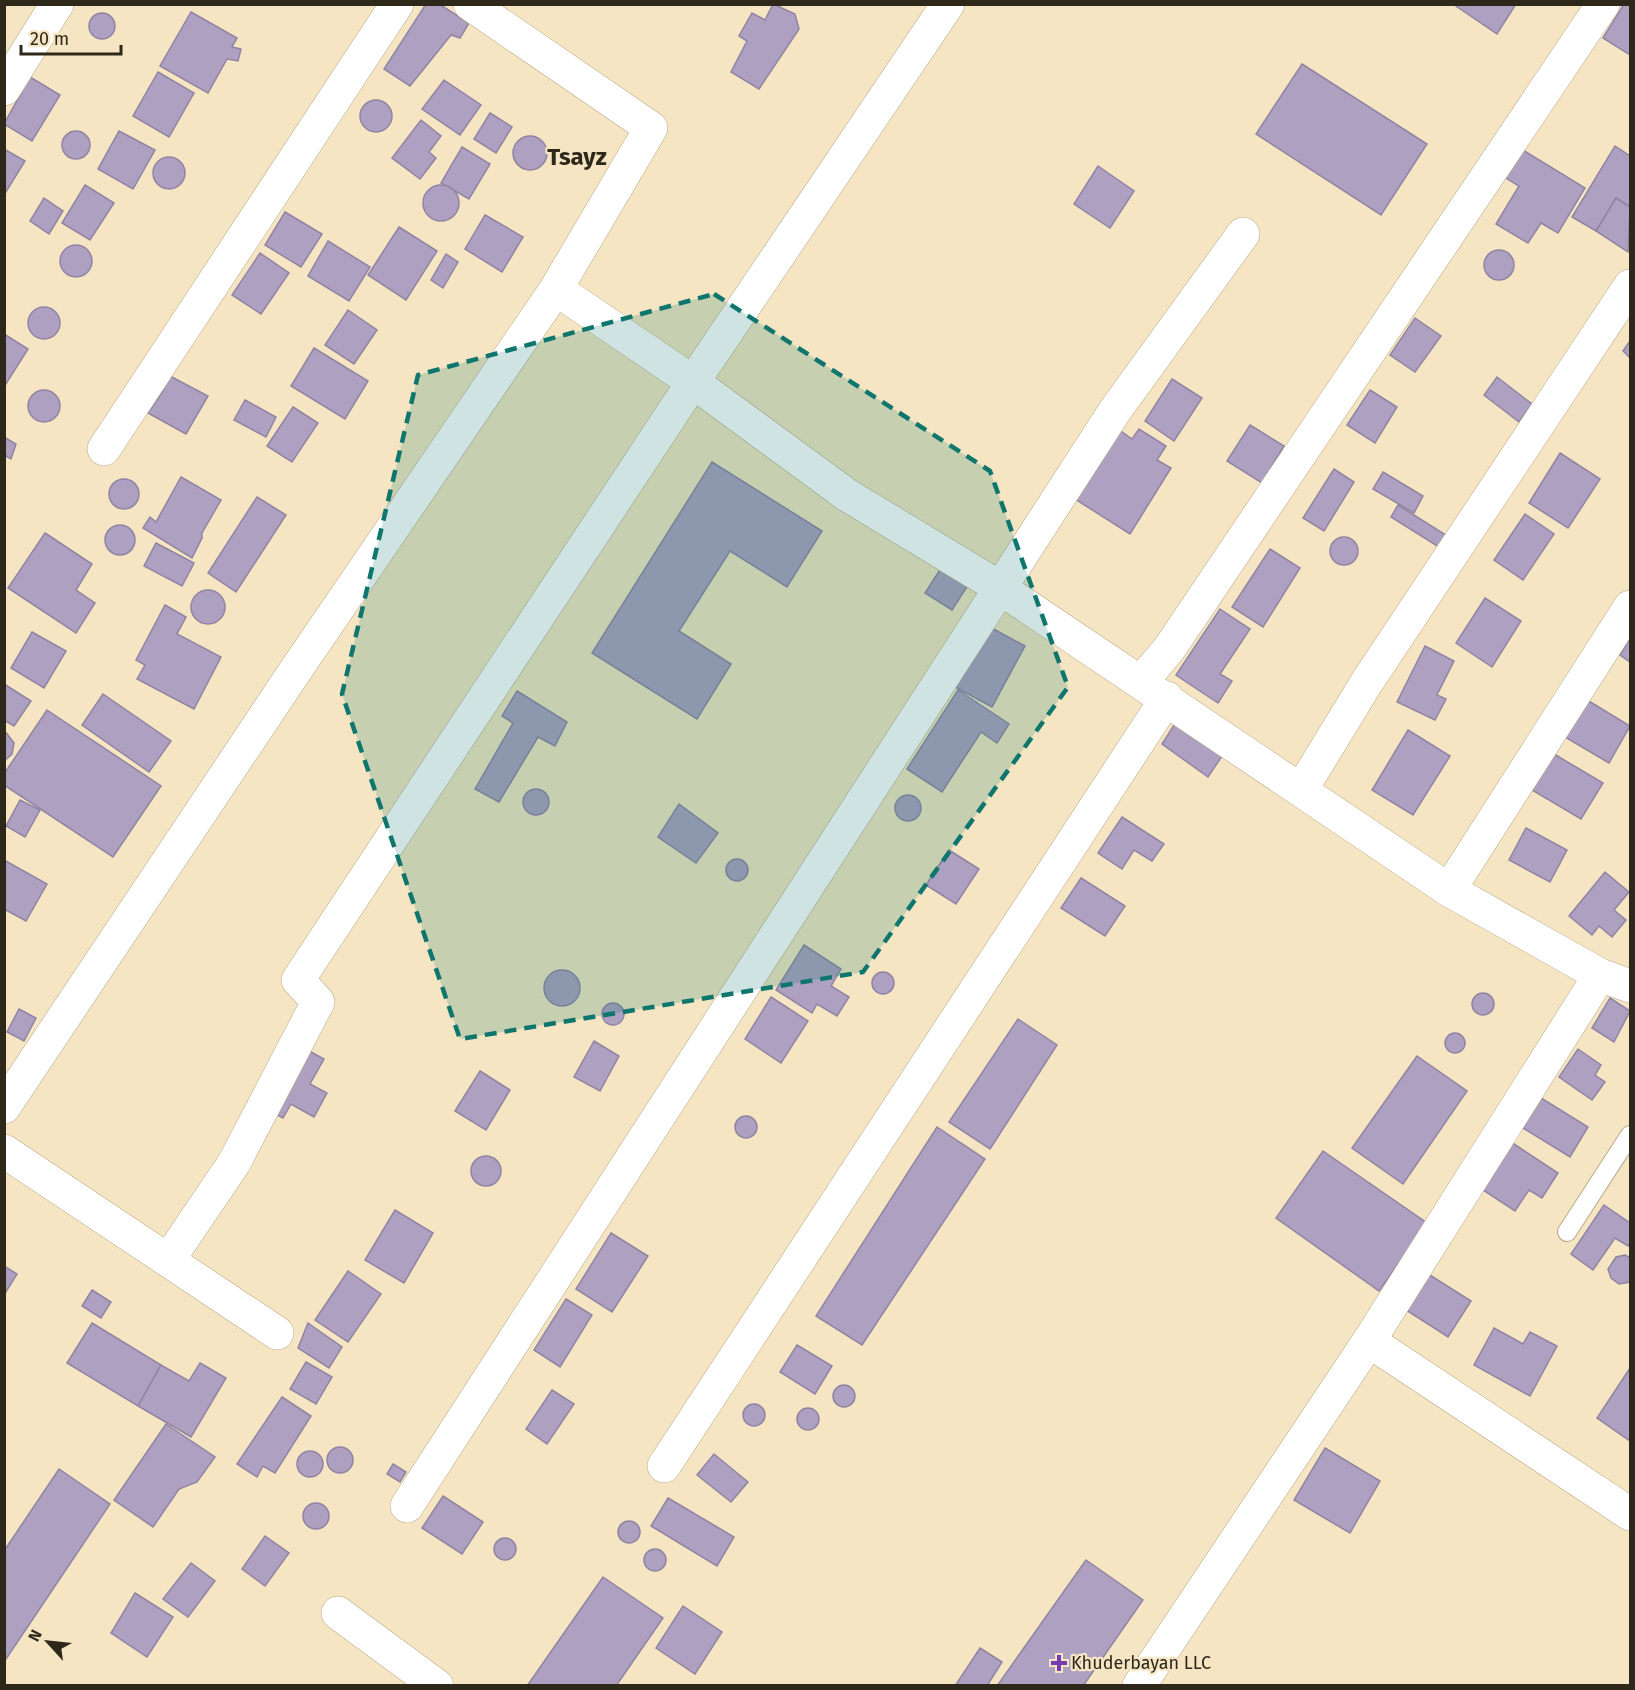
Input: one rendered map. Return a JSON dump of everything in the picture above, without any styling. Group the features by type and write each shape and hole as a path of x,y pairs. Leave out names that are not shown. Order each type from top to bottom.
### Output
{"street":[{"path":"4,88 57,4"},
{"path":"104,449 398,4"},
{"path":"4,1107 284,686 556,289 651,128 470,4"},
{"path":"169,1260 234,1162 318,1002 298,980 693,382 948,4"},
{"path":"664,1466 1155,690 1169,649 1604,4"},
{"path":"407,1506 1002,589 1114,412 1243,234"},
{"path":"1301,790 1367,682 1630,286"},
{"path":"556,289 693,382 847,495 1002,589 1449,890 1600,975 1630,986"},
{"path":"1449,890 1630,607"},
{"path":"1139,1686 1369,1341 1600,975"},
{"path":"4,1151 277,1333"},
{"path":"1369,1341 1630,1514"},
{"path":"339,1613 436,1686"}],"lane":[{"path":"1567,1232 1630,1135"}],"highlighted area":[{"path":"714,294 990,471 1068,687 863,972 460,1039 342,694 418,375"}],"building":[{"path":"426,4 439,4 469,23 460,38 451,35 410,86 384,69"},
{"path":"773,4 795,14 799,29 759,89 731,72 747,41 739,36 752,13 765,20"},
{"path":"1453,4 1516,4 1497,34"},
{"path":"1624,4 1630,4 1630,55 1603,38"},
{"path":"191,12 237,38 232,47 241,49 238,61 227,59 208,93 160,66"},
{"path":"102,13 111,17 115,26 111,35 102,39 93,35 89,26 93,17"},
{"path":"1302,64 1427,144 1381,215 1256,134"},
{"path":"158,72 194,93 169,137 133,116"},
{"path":"30,77 60,95 32,141 4,124"},
{"path":"444,80 481,105 460,135 422,109"},
{"path":"376,100 387,105 392,116 387,127 376,132 365,127 360,116 365,105"},
{"path":"490,113 512,127 496,153 474,139"},
{"path":"421,120 441,136 429,152 436,158 420,179 392,158"},
{"path":"76,131 86,135 90,145 86,155 76,159 66,155 62,145 66,135"},
{"path":"119,131 155,150 133,189 98,169"},
{"path":"530,136 542,141 547,153 542,165 530,170 518,165 513,153 518,141"},
{"path":"1615,146 1630,156 1630,207 1616,198 1596,231 1572,217"},
{"path":"462,147 490,164 469,199 441,183"},
{"path":"1518,147 1585,188 1558,233 1541,223 1528,243 1496,224 1519,186 1501,175"},
{"path":"4,149 25,161 4,195"},
{"path":"169,157 180,162 185,173 180,184 169,189 158,184 153,173 158,162"},
{"path":"1098,166 1134,191 1110,228 1074,204"},
{"path":"85,185 114,203 90,240 62,223"},
{"path":"441,185 454,190 459,203 454,216 441,221 428,216 423,203 428,190"},
{"path":"44,198 63,211 49,234 30,221"},
{"path":"1616,198 1630,207 1628,252 1596,231"},
{"path":"285,212 322,234 301,267 265,245"},
{"path":"485,215 523,237 502,272 465,249"},
{"path":"399,227 437,251 406,300 368,275"},
{"path":"328,241 370,267 349,301 308,276"},
{"path":"76,245 87,250 92,261 87,272 76,277 65,272 60,261 65,250"},
{"path":"1499,250 1505,251 1513,259 1513,271 1505,279 1499,280 1493,279 1485,271 1484,265 1485,259 1493,251"},
{"path":"260,253 289,273 261,314 232,295"},
{"path":"446,254 458,262 443,288 431,280"},
{"path":"44,307 55,312 60,323 55,334 44,339 33,334 28,323 33,312"},
{"path":"348,310 377,330 354,364 325,345"},
{"path":"1415,318 1441,336 1415,372 1390,355"},
{"path":"4,334 28,349 4,387"},
{"path":"1630,341 1630,358 1623,351"},
{"path":"314,348 368,381 345,419 291,386"},
{"path":"168,375 208,396 186,434 148,413 163,391"},
{"path":"1497,377 1532,404 1519,422 1484,395"},
{"path":"1172,379 1202,398 1174,441 1145,421"},
{"path":"44,390 55,395 60,406 55,417 44,422 33,417 28,406 33,395"},
{"path":"1370,390 1397,407 1375,443 1347,425"},
{"path":"245,400 276,417 266,437 234,420"},
{"path":"293,407 318,423 292,462 267,446"},
{"path":"1250,425 1284,446 1262,483 1227,461"},
{"path":"1118,429 1132,439 1139,429 1166,446 1157,460 1171,468 1130,534 1075,499"},
{"path":"4,437 16,444 11,459 4,455"},
{"path":"1560,453 1600,479 1568,528 1529,503"},
{"path":"712,462 822,531 787,587 730,551 679,631 731,664 697,719 592,653"},
{"path":"1334,469 1354,482 1324,531 1303,518"},
{"path":"1383,472 1423,496 1414,513 1373,489"},
{"path":"181,477 221,500 202,533 202,538 192,558 143,528 150,517 156,522"},
{"path":"124,479 135,483 139,494 135,505 124,509 113,505 109,494 113,483"},
{"path":"257,497 286,515 236,592 208,573"},
{"path":"1398,505 1449,537 1442,549 1391,517"},
{"path":"1525,514 1554,534 1523,580 1494,560"},
{"path":"120,525 131,529 135,540 131,551 120,555 109,551 105,540 109,529"},
{"path":"45,533 92,564 76,590 95,603 76,633 8,588"},
{"path":"1344,537 1354,541 1358,551 1354,561 1344,565 1334,561 1330,551 1334,541"},
{"path":"156,543 194,563 182,586 144,566"},
{"path":"1270,549 1300,568 1263,627 1232,607"},
{"path":"943,565 970,582 952,610 925,593"},
{"path":"208,590 220,595 225,607 220,619 208,624 196,619 191,607 196,595"},
{"path":"1485,598 1521,621 1492,667 1456,643"},
{"path":"165,605 186,617 177,634 221,657 194,709 137,679 145,665 136,660"},
{"path":"1220,609 1250,629 1220,674 1232,681 1218,703 1176,675"},
{"path":"986,625 1025,646 992,707 953,686"},
{"path":"32,632 66,651 44,688 11,668"},
{"path":"1630,638 1630,662 1620,655"},
{"path":"1425,646 1454,661 1437,695 1446,699 1435,720 1397,702"},
{"path":"4,684 31,701 14,726 4,720"},
{"path":"958,690 1009,724 997,743 981,732 942,792 907,769"},
{"path":"517,691 567,722 555,746 538,737 499,802 475,789 513,723 502,716"},
{"path":"103,694 171,741 149,772 82,725"},
{"path":"1587,700 1630,726 1609,763 1565,737"},
{"path":"47,710 161,786 113,857 4,785 4,774"},
{"path":"1181,714 1228,747 1208,777 1162,744"},
{"path":"4,730 14,743 12,754 4,761"},
{"path":"1408,730 1450,756 1413,815 1372,790"},
{"path":"1554,754 1603,783 1581,819 1532,790"},
{"path":"536,789 545,793 549,802 545,811 536,815 527,811 523,802 527,793"},
{"path":"908,795 917,799 921,808 917,817 908,821 899,817 895,808 899,799"},
{"path":"20,800 40,810 25,837 6,826"},
{"path":"679,804 718,833 696,863 658,837"},
{"path":"1122,817 1164,844 1152,861 1134,850 1122,869 1098,853"},
{"path":"1526,828 1567,850 1550,882 1509,860"},
{"path":"949,850 979,869 956,904 926,885"},
{"path":"737,859 745,862 748,870 745,878 737,881 729,878 726,870 729,862"},
{"path":"4,860 47,884 26,921 4,909"},
{"path":"1605,872 1629,892 1614,910 1626,920 1612,937 1599,926 1592,935 1569,916"},
{"path":"1081,878 1125,906 1105,936 1061,908"},
{"path":"804,945 841,969 831,986 849,997 837,1016 817,1004 812,1013 776,990"},
{"path":"562,970 574,976 580,988 574,1000 562,1006 550,1000 544,988 550,976"},
{"path":"883,972 891,975 894,983 891,991 883,994 875,991 872,983 875,975"},
{"path":"1483,993 1491,996 1494,1004 1491,1012 1483,1015 1475,1012 1472,1004 1475,996"},
{"path":"771,997 808,1021 781,1063 745,1039"},
{"path":"1610,998 1630,1011 1614,1042 1592,1028"},
{"path":"613,1003 621,1006 624,1014 621,1022 613,1025 605,1022 602,1014 605,1006"},
{"path":"19,1009 36,1018 24,1041 7,1032"},
{"path":"1018,1019 1057,1045 990,1149 949,1122"},
{"path":"1451,1033 1459,1033 1465,1039 1465,1047 1459,1053 1451,1053 1445,1047 1445,1039"},
{"path":"594,1041 619,1056 600,1091 574,1077"},
{"path":"302,1047 324,1059 310,1084 327,1093 314,1117 291,1104 283,1118 269,1111"},
{"path":"1578,1049 1601,1065 1595,1075 1605,1082 1592,1100 1559,1077"},
{"path":"1417,1056 1467,1091 1403,1184 1352,1148"},
{"path":"480,1071 510,1090 486,1130 455,1111"},
{"path":"1541,1098 1588,1127 1570,1157 1523,1128"},
{"path":"746,1116 754,1119 757,1127 754,1135 746,1138 738,1135 735,1127 738,1119"},
{"path":"937,1127 985,1159 862,1345 816,1316"},
{"path":"1511,1142 1558,1173 1542,1198 1529,1190 1515,1211 1480,1188"},
{"path":"1323,1151 1427,1223 1379,1291 1276,1218"},
{"path":"486,1156 492,1157 500,1165 500,1177 492,1185 486,1186 480,1185 472,1177 471,1171 472,1165 480,1157"},
{"path":"1604,1205 1630,1223 1630,1242 1628,1246 1615,1238 1593,1270 1571,1254"},
{"path":"395,1210 433,1233 404,1283 365,1260"},
{"path":"611,1233 648,1256 612,1312 576,1289"},
{"path":"1625,1255 1630,1258 1630,1282 1619,1284 1611,1278 1608,1269 1616,1257"},
{"path":"4,1266 17,1274 4,1295"},
{"path":"348,1271 381,1294 348,1342 315,1320"},
{"path":"1425,1272 1471,1301 1448,1337 1403,1308"},
{"path":"92,1290 111,1302 101,1318 82,1306"},
{"path":"566,1299 592,1315 560,1367 534,1350"},
{"path":"92,1323 161,1365 138,1406 67,1363"},
{"path":"308,1323 342,1347 329,1368 298,1348"},
{"path":"1494,1328 1523,1344 1530,1332 1557,1346 1530,1396 1474,1365"},
{"path":"797,1345 832,1366 815,1394 780,1372"},
{"path":"306,1362 332,1377 316,1404 290,1389"},
{"path":"200,1363 226,1378 191,1437 138,1406 161,1365 189,1381"},
{"path":"1630,1368 1630,1441 1597,1418"},
{"path":"844,1385 852,1388 855,1396 852,1404 844,1407 836,1404 833,1396 836,1388"},
{"path":"552,1390 574,1404 547,1444 526,1429"},
{"path":"282,1397 311,1416 275,1473 263,1466 257,1477 237,1464"},
{"path":"754,1404 762,1407 765,1415 762,1423 754,1426 746,1423 743,1415 746,1407"},
{"path":"808,1408 816,1411 819,1419 816,1427 808,1430 800,1427 797,1419 800,1411"},
{"path":"166,1424 215,1457 197,1482 179,1489 153,1527 114,1500"},
{"path":"340,1447 349,1451 353,1460 349,1469 340,1473 331,1469 327,1460 331,1451"},
{"path":"1325,1448 1380,1481 1350,1533 1294,1500"},
{"path":"310,1451 319,1455 323,1464 319,1473 310,1477 301,1473 297,1464 301,1455"},
{"path":"714,1454 748,1482 731,1502 697,1475"},
{"path":"393,1464 406,1472 400,1482 387,1474"},
{"path":"59,1469 110,1504 4,1662 4,1551"},
{"path":"443,1496 483,1522 462,1554 422,1528"},
{"path":"668,1498 734,1537 717,1566 651,1526"},
{"path":"316,1503 325,1507 329,1516 325,1525 316,1529 307,1525 303,1516 307,1507"},
{"path":"629,1521 637,1524 640,1532 637,1540 629,1543 621,1540 618,1532 621,1524"},
{"path":"265,1536 289,1553 265,1586 242,1569"},
{"path":"505,1538 513,1541 516,1549 513,1557 505,1560 497,1557 494,1549 497,1541"},
{"path":"655,1549 663,1552 666,1560 663,1568 655,1571 647,1568 644,1560 647,1552"},
{"path":"1086,1560 1143,1600 1083,1686 997,1686"},
{"path":"191,1563 215,1581 188,1617 163,1599"},
{"path":"603,1577 663,1618 616,1686 527,1686"},
{"path":"135,1593 173,1617 147,1657 111,1633"},
{"path":"683,1606 722,1632 695,1674 656,1648"},
{"path":"980,1648 1002,1662 987,1686 955,1686"}],"place":[{"name":"Khuderbayan LLC","path":"1059,1663"}],"district":[{"name":"Tsayz","path":"577,157"}]}
